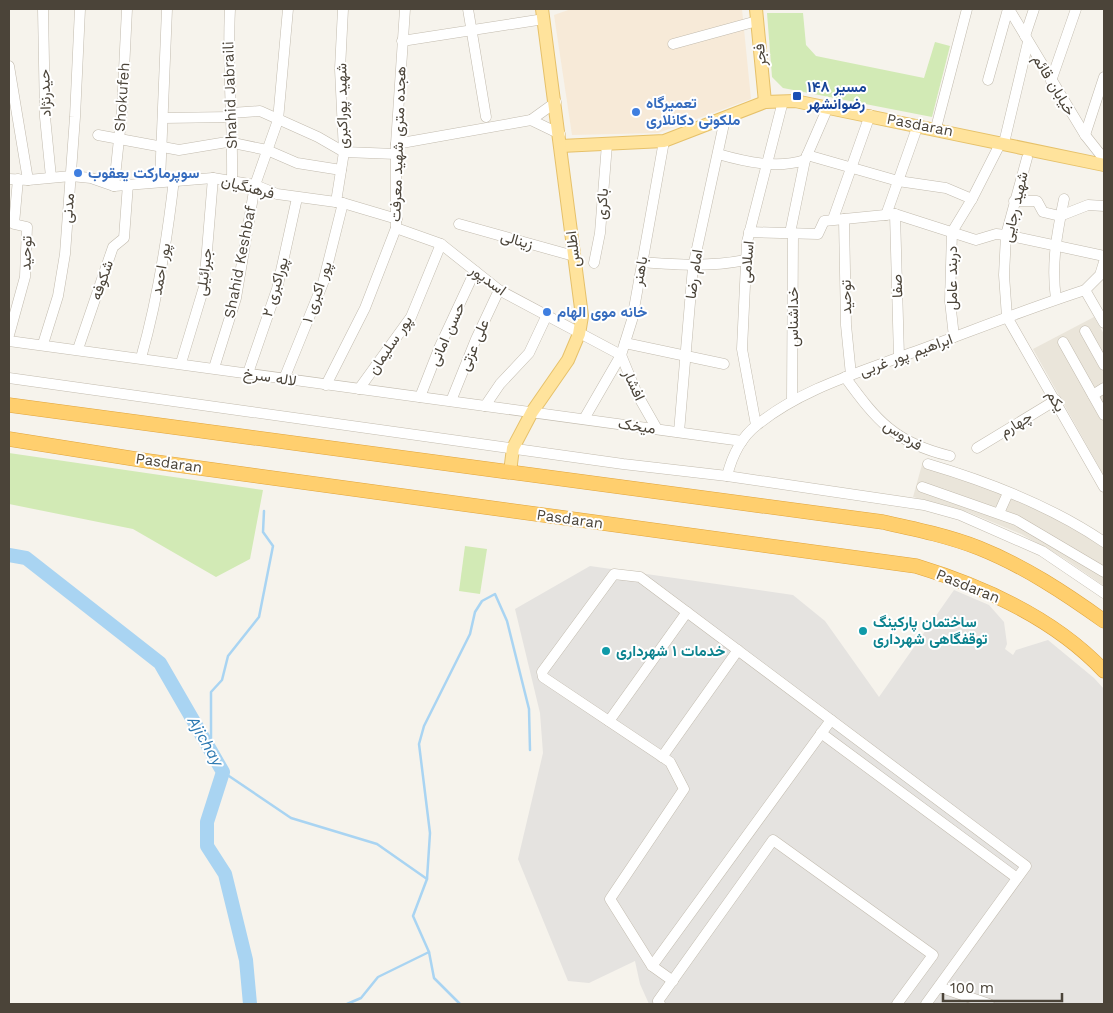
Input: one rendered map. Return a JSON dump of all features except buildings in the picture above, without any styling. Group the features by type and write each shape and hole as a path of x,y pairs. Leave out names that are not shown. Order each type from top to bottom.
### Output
{"highway":[{"path":"9,406 883,522 932,533 980,549 1027,571 1065,594 1104,622"},
{"path":"9,434 30,441"},
{"name":"Pasdaran","path":"9,439 148,461 916,566 980,589 1022,609 1061,633 1104,671"}],"main road":[{"name":"اطلس","path":"510,472 513,448 532,412 568,360 579,334 582,316 556,102 543,14"},
{"name":"فجر","path":"756,15 765,102"},
{"name":"Pasdaran","path":"560,140 606,144 664,141 765,102 795,100 936,128 1104,165"}],"street":[{"name":"حیدرنژاد","path":"43,9 45,116 51,177"},
{"name":"مدنی","path":"43,344 58,296 65,254 80,9"},
{"name":"Shokufeh","path":"114,186 120,137 127,9"},
{"path":"160,181 168,9"},
{"name":"Shahid Jabraili","path":"230,9 228,43 233,142 232,180"},
{"name":"Shahid Keshbaf","path":"214,368 236,298 255,185 278,120 288,9"},
{"name":"شهید پوراکبری","path":"340,203 341,170 344,152 340,69 343,9"},
{"name":"هجده متری شهید معرفت","path":"326,385 365,308 397,223 396,144 404,9"},
{"path":"468,9 486,117"},
{"path":"936,128 966,9"},
{"path":"988,80 1008,9"},
{"name":"خیابان قائم","path":"1008,9 1085,135 1104,158"},
{"name":"دربند عامل","path":"954,337 950,301 952,232 1002,143 1034,9"},
{"path":"1051,81 1076,9"},
{"path":"402,41 471,30 543,14"},
{"path":"673,44 756,15"},
{"path":"9,66 18,179"},
{"path":"1085,135 1104,77"},
{"name":"اسلامی","path":"756,425 746,380 742,349 746,260 749,232 783,101"},
{"path":"396,144 531,120 556,102"},
{"name":"خداشناس","path":"792,401 792,233 806,158 828,107"},
{"path":"164,118 231,115 260,111 318,137 344,152 396,154"},
{"path":"833,219 870,115"},
{"name":"امام رضا","path":"679,432 693,267 725,119"},
{"path":"531,120 560,140"},
{"name":"صفا","path":"899,357 891,215 898,181 918,125"},
{"path":"98,135 120,137 179,150 233,142 267,150 297,163 341,170"},
{"name":"باهنر","path":"584,419 621,355 632,320 664,141"},
{"name":"باکری","path":"594,263 600,233 606,144"},
{"path":"718,154 745,162 790,165 806,158 851,167 898,181 946,188 972,199"},
{"name":"شهید رجایی","path":"1007,317 1004,274 1006,235 1027,158"},
{"name":"فرهنگیان","path":"18,179 71,176 91,178 114,186 174,179 213,178 232,180 255,185 277,194 340,203 397,223"},
{"name":"جبرائیلی","path":"181,364 204,286 213,178"},
{"name":"توحید","path":"9,335 25,277 27,226 14,224 18,179"},
{"name":"پور احمد","path":"141,358 154,313 164,263 174,179"},
{"name":"شکوفه","path":"78,349 113,247 124,238 128,184"},
{"name":"پوراکبری ۲","path":"248,373 277,289 297,198"},
{"path":"1056,299 1052,275 1064,199"},
{"path":"1014,201 1037,201 1043,212 1060,216 1088,205 1104,206"},
{"name":"پور اکبری ۱","path":"284,379 323,284 340,203"},
{"path":"749,232 818,234 824,221 891,215 976,240 996,234 1006,235 1104,256"},
{"name":"توحید","path":"844,219 848,376"},
{"name":"اسدپور","path":"397,223 441,244 499,290 579,334"},
{"name":"زینالی","path":"459,224 574,256"},
{"name":"پور سلیمان","path":"359,389 411,317 441,244"},
{"path":"642,262 693,267 746,260"},
{"path":"1104,262 1100,275 1085,290 1104,324"},
{"name":"حسن امانی","path":"420,397 440,346 475,271"},
{"name":"علی عزتی","path":"451,401 476,339 499,290"},
{"name":"ابراهیم پور غربی","path":"727,476 732,455 742,441 756,425 792,401 848,376 1085,290"},
{"path":"485,406 500,384 529,353 546,317"},
{"name":"یکم","path":"1007,317 1104,487"},
{"path":"1085,332 1104,366"},
{"name":"افشار","path":"579,334 621,355 637,394 657,429"},
{"name":"لاله سرخ","path":"9,341 43,344 326,385 532,412"},
{"path":"1063,342 1104,415"},
{"path":"625,343 724,364"},
{"name":"فردوس","path":"848,376 866,406 886,427 922,449 950,456"},
{"path":"9,378 878,497 960,515 1042,551 1104,593"},
{"path":"1093,395 1104,388"},
{"name":"چهارم","path":"977,448 1056,400"},
{"name":"میخک","path":"532,412 742,441"},
{"path":"928,464 970,476 1072,521 1104,542"},
{"path":"922,487 1016,520 1052,539 1104,572"},
{"path":"999,514 1008,493"},
{"path":"673,981 652,966 610,899 684,789 670,762 543,677 542,672 614,574 640,577 1026,866 926,1004"},
{"path":"608,721 687,612"},
{"path":"662,757 738,650"},
{"path":"652,966 831,720"},
{"path":"821,733 1017,878"},
{"path":"660,1004 658,1001 773,840 933,955 897,1004"},
{"path":"938,987 989,1004"}],"shaded area":[{"path":"571,9 742,9 751,99 658,133 572,135 554,15"},
{"path":"1094,317 1104,334 1104,476 1033,349"},
{"path":"923,461 968,472 1104,539 1104,586 1065,559 1021,534 968,512 913,497"},
{"path":"590,566 793,595 825,621 879,697 954,590 989,605 1004,622 1007,644 1005,649 1013,655 1016,650 1048,640 1094,678 1104,689 1104,1004 649,1004 640,984 635,961 589,983 568,981 518,859 543,753 540,713 515,609"}],"green space":[{"path":"767,13 803,13 806,45 816,56 924,78 935,42 950,46 932,117 783,88 772,77"},
{"path":"9,453 263,490 250,559 216,577 133,529 9,504"},
{"path":"465,546 487,549 480,594 459,591"}],"waterway":[{"path":"211,750 211,692 222,680 228,656 259,617 273,546 263,532 264,511"},
{"name":"Ajichay","path":"9,555 26,558 160,663 223,772 207,822 207,846 225,874 246,960 250,1004"},
{"path":"427,879 430,833 419,744 424,726 470,634 475,612 482,601 495,594 507,621 529,709 530,750"},
{"path":"223,772 291,818 377,844 427,879 413,916 429,952 434,978 460,1004"},
{"path":"347,1004 361,998 378,977 429,952"}],"place":[{"name":"مسیر ۱۴۸ رضوانشهر","path":"797,96"},
{"name":"تعمیرگاه ملکوتی دکانلاری","path":"636,112"},
{"name":"سوپرمارکت یعقوب","path":"78,173"},
{"name":"خانه موی الهام","path":"547,312"},
{"name":"ساختمان پارکینگ توقفگاهی شهرداری","path":"863,631"},
{"name":"خدمات ۱ شهرداری","path":"606,651"}]}
